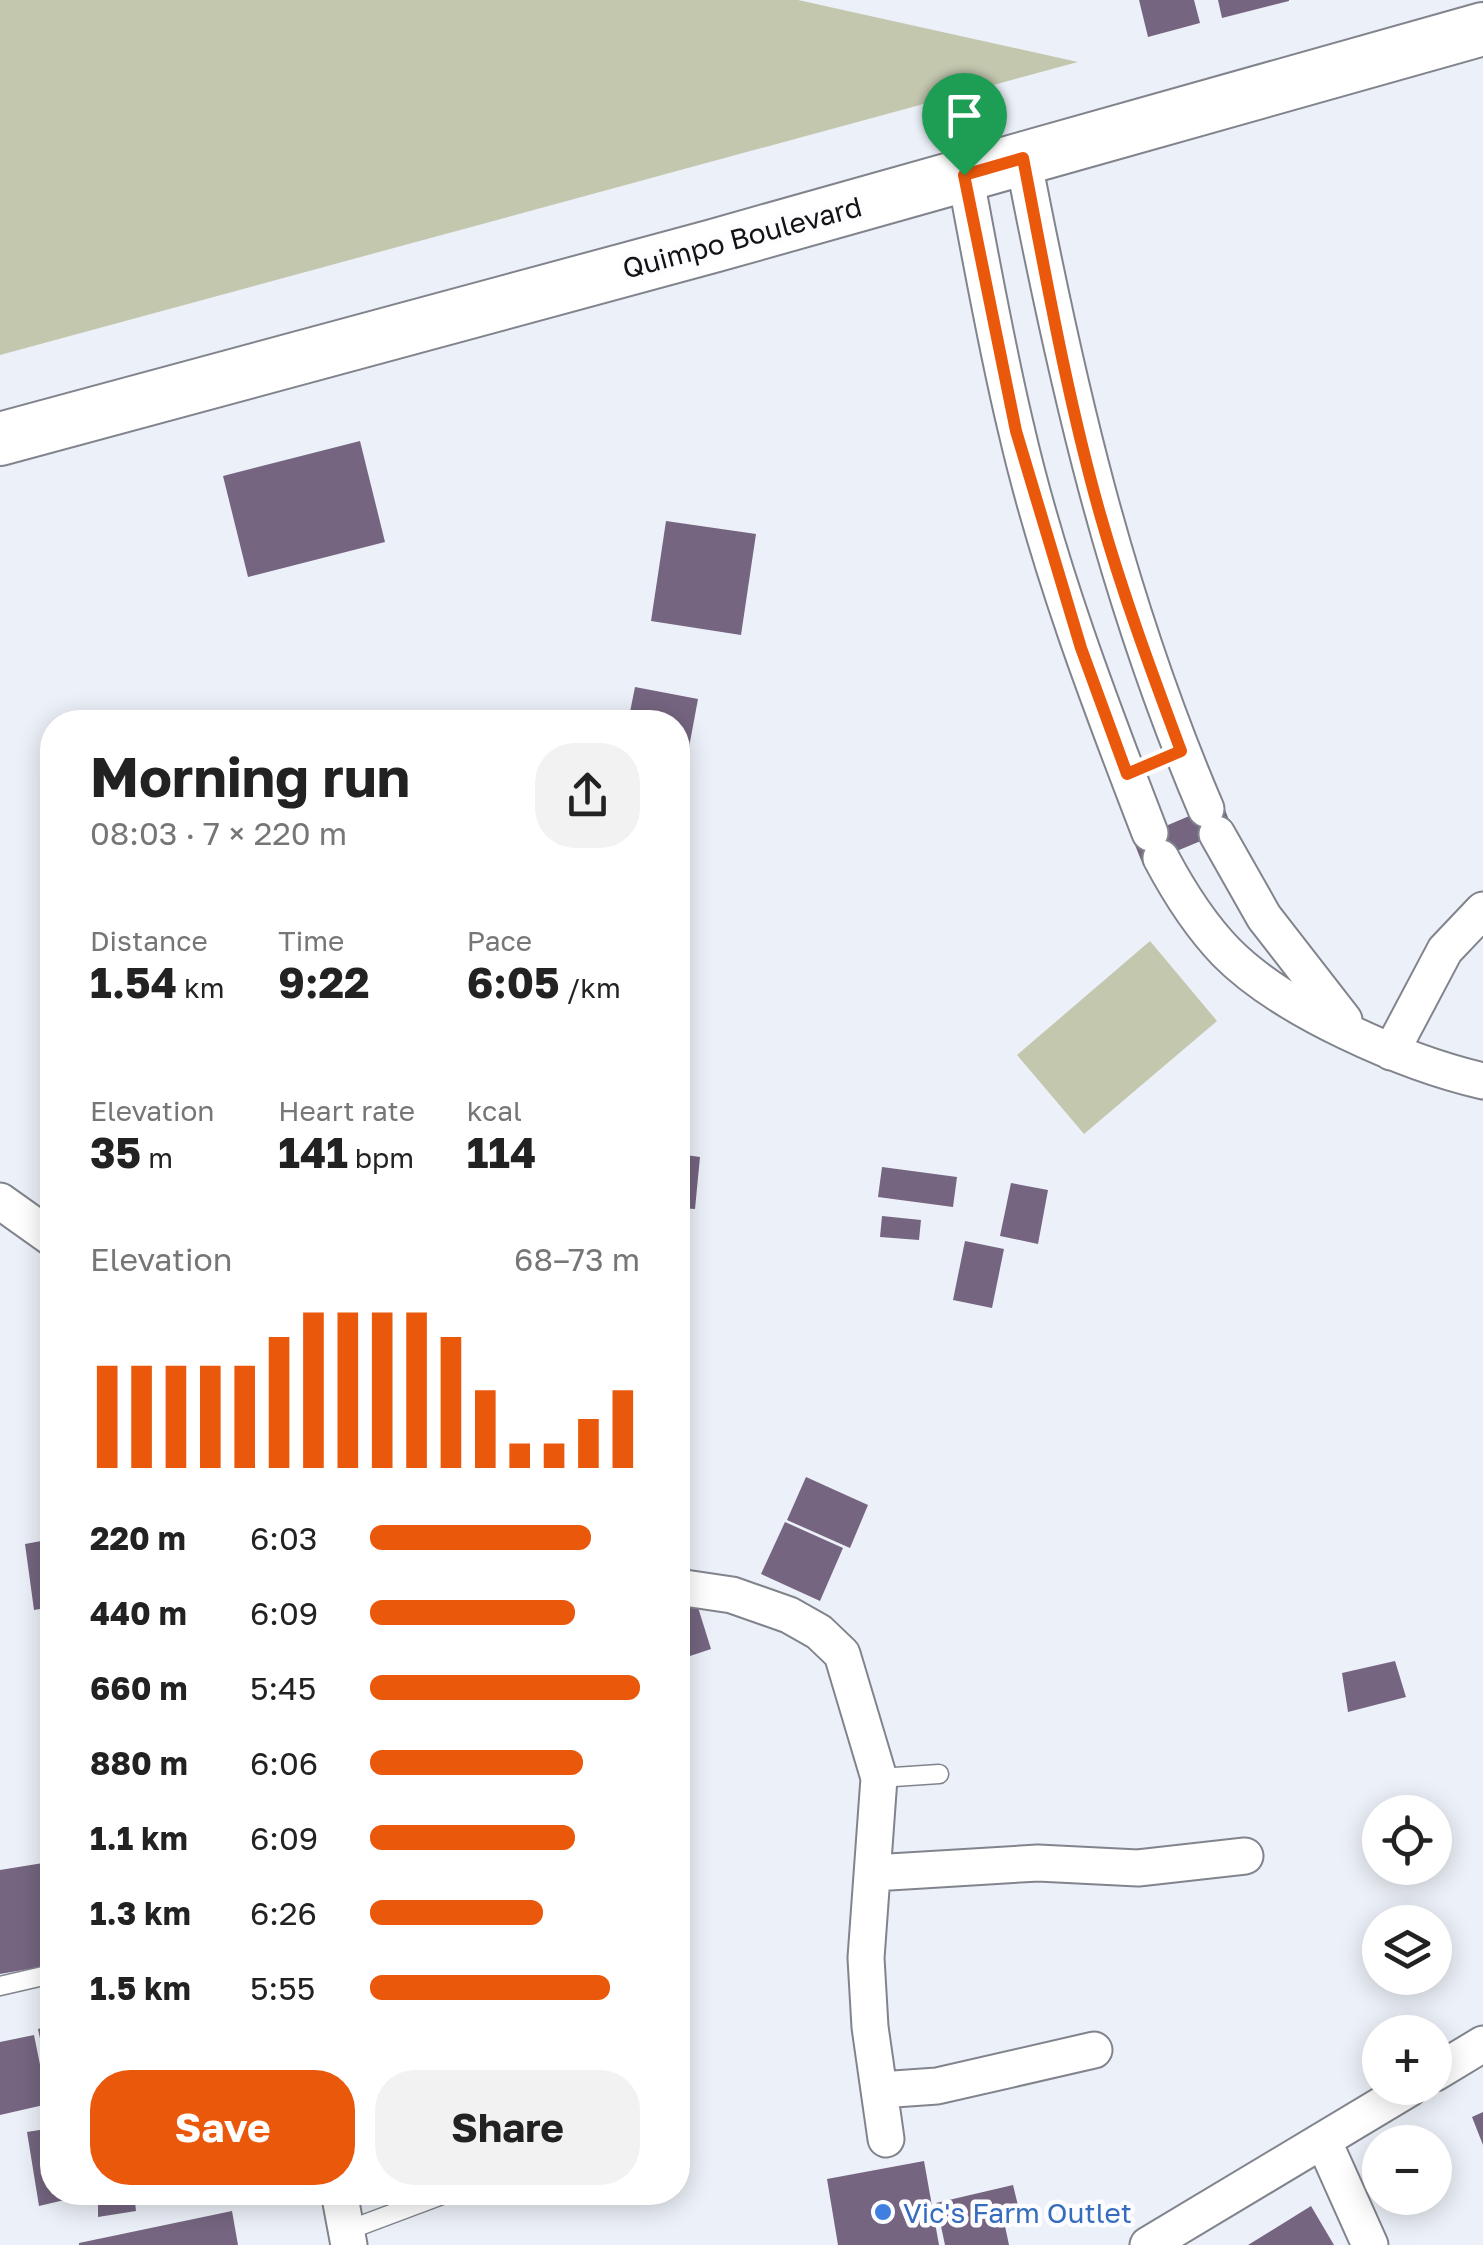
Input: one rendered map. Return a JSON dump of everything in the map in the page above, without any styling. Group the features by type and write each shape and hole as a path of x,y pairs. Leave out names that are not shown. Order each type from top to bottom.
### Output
{"main road":[{"name":"Quimpo Boulevard","path":"0,439 1483,30"}],"street":[{"path":"1023,158 1075,416 1100,514 1135,629 1181,751 1212,822 1264,916 1354,1032"},
{"path":"964,175 1016,431 1081,648 1155,845 1182,897 1228,954 1294,1001 1426,1067 1483,1081"},
{"path":"1127,774 1181,751"},
{"path":"1391,1052 1446,950 1483,910"},
{"path":"0,1202 40,1230"},
{"path":"690,1589 732,1595 788,1615 818,1632 842,1654 879,1778 866,1958 870,2027 886,2139"},
{"path":"873,1873 1038,1863 1138,1868 1245,1856"},
{"path":"1452,2063 1483,2044"},
{"path":"880,2090 937,2086 1094,2050"},
{"path":"1148,2245 1382,2105"},
{"path":"1323,2140 1370,2245"},
{"path":"342,2205 348,2238"}],"lane":[{"path":"879,1778 939,1774"},
{"path":"0,1986 40,1977"},
{"path":"348,2238 421,2205"}],"green space":[{"path":"0,0 798,0 1078,62 0,355"},
{"path":"1150,941 1217,1021 1084,1134 1017,1055"}],"building":[{"path":"1139,0 1194,0 1200,23 1148,37"},
{"path":"1218,0 1289,0 1289,1 1222,18"},
{"path":"360,441 385,542 248,577 223,476"},
{"path":"666,521 756,534 741,635 651,621"},
{"path":"635,687 698,699 690,742 690,710 630,710"},
{"path":"1222,802 1232,828 1143,865 1133,840"},
{"path":"690,1156 700,1157 695,1209 690,1209"},
{"path":"882,1167 957,1177 953,1207 878,1197"},
{"path":"1011,1183 1048,1190 1038,1244 1000,1236"},
{"path":"882,1216 921,1220 919,1240 880,1237"},
{"path":"965,1241 1004,1249 992,1308 953,1300"},
{"path":"806,1477 868,1505 850,1548 787,1520"},
{"path":"785,1522 843,1548 820,1601 761,1574"},
{"path":"40,1541 40,1609 34,1610 25,1544"},
{"path":"696,1601 711,1649 690,1656 690,1603"},
{"path":"1395,1661 1406,1697 1348,1712 1342,1673"},
{"path":"40,1863 40,1967 0,1974 0,1870"},
{"path":"34,2035 40,2065 40,2106 0,2115 0,2042"},
{"path":"1483,2112 1483,2145 1472,2117"},
{"path":"40,2130 40,2205 43,2205 39,2206 27,2132"},
{"name":"Vic's Farm Outlet","path":"924,2161 939,2245 838,2245 827,2179"},
{"path":"1013,2185 1022,2222 1005,2226 1009,2245 945,2245 936,2203"},
{"path":"98,2205 135,2205 136,2211 98,2217"},
{"path":"1311,2206 1334,2245 1248,2245"},
{"path":"232,2211 238,2245 79,2245 79,2243"}],"place":[{"name":"Vic's Farm Outlet","path":"883,2212"}],"route":[{"path":"1023,158 1075,416 1100,514 1135,629 1181,751 1127,774 1081,648 1016,431 964,175 1023,158"}]}
